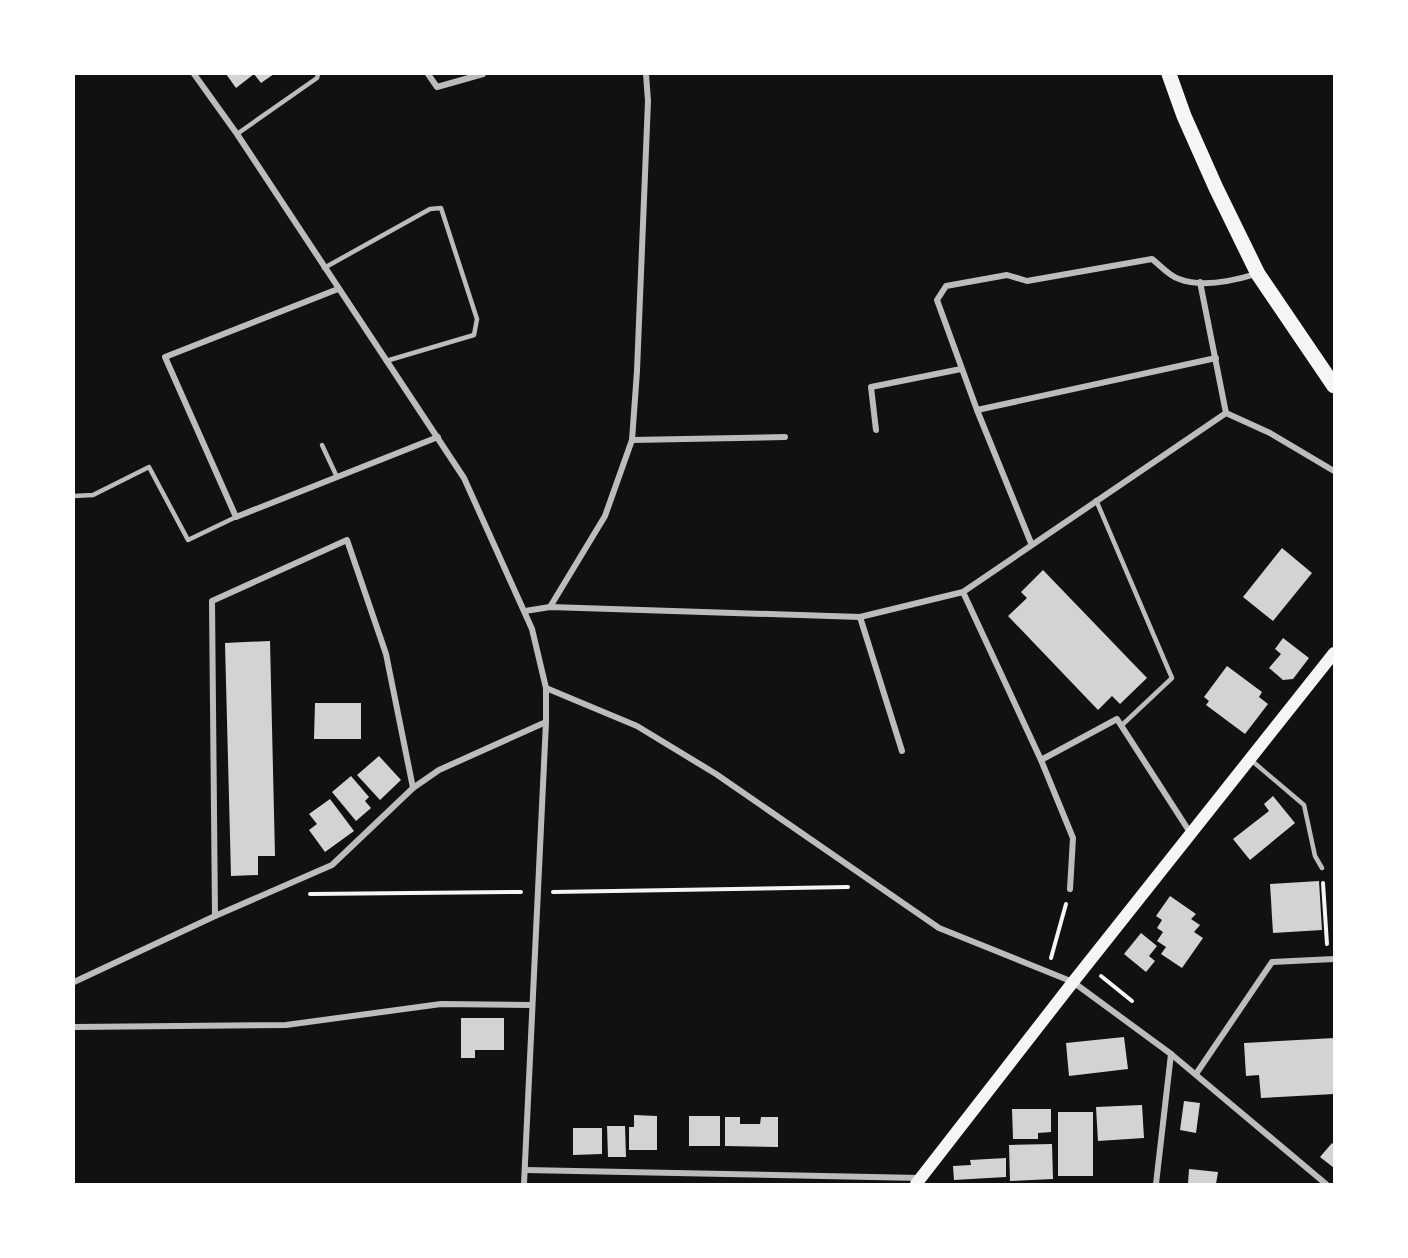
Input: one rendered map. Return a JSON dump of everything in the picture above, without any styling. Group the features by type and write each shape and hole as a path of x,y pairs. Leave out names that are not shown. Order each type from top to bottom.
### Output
{"main road":[{"path":"1169,74 1184,116 1216,188 1258,274 1335,386"},
{"path":"918,1181 1335,653"}],"street":[{"path":"194,74 237,134 464,478 532,629 546,688 546,722 524,1185"},
{"path":"428,74 437,87 483,74"},
{"path":"550,606 605,516 632,440 638,371 648,101 646,74"},
{"path":"1032,543 961,369 938,300 946,286 1007,275 1027,281 1152,259 1178,279 1200,282 1234,281 1258,274"},
{"path":"1200,282 1226,412"},
{"path":"338,289 165,357 236,518 438,437"},
{"path":"977,410 1216,358"},
{"path":"876,430 871,387 961,369"},
{"path":"1226,412 1270,433 1335,471"},
{"path":"525,611 550,606 860,617 963,592 1226,412"},
{"path":"632,440 785,437"},
{"path":"215,916 212,601 347,540 386,654 413,788"},
{"path":"963,592 1041,760 1074,838 1070,889"},
{"path":"860,617 902,751"},
{"path":"546,688 637,726 716,774 939,927 1073,982 1196,1074 1326,1185"},
{"path":"1041,760 1117,719 1191,834"},
{"path":"74,982 215,916 332,865 413,788 439,770 546,722"},
{"path":"1196,1074 1272,962 1332,959"},
{"path":"74,1027 286,1025 441,1004 531,1005"},
{"path":"1156,1185 1171,1054"},
{"path":"525,1170 918,1181"}],"lane":[{"path":"237,134 318,78 318,74"},
{"path":"324,268 430,209 441,208 477,320 474,335 386,361"},
{"path":"322,445 337,477"},
{"path":"74,496 93,495 149,467 188,540 236,518"},
{"path":"1096,500 1172,678 1121,726"},
{"path":"1250,760 1304,805 1315,856 1322,868"}],"path":[{"path":"1322,868 1332,959"},
{"path":"308,894 852,887"},
{"path":"1047,970 1070,889"}],"building":[{"path":"226,74 254,74 236,88"},
{"path":"254,74 274,74 261,83"},
{"path":"1282,548 1312,573 1273,621 1243,597"},
{"path":"1043,570 1147,678 1120,704 1112,696 1098,710 1008,616 1027,598 1021,592"},
{"path":"1283,638 1309,658 1293,679 1283,680 1269,668 1281,654 1275,649"},
{"path":"270,641 275,856 258,856 258,875 231,876 225,643"},
{"path":"1227,666 1262,692 1259,697 1268,704 1245,734 1206,705 1209,701 1204,697"},
{"path":"315,703 361,703 361,739 314,739"},
{"path":"379,756 401,780 380,800 357,775"},
{"path":"351,776 369,797 365,801 371,808 356,821 332,792"},
{"path":"1273,796 1295,823 1250,860 1233,839 1269,811 1264,804"},
{"path":"330,799 354,831 325,852 309,830 317,824 309,814"},
{"path":"1319,881 1322,930 1273,933 1270,884"},
{"path":"1170,896 1196,914 1191,919 1200,925 1194,932 1203,938 1182,968 1161,954 1166,947 1157,941 1163,932 1157,928 1162,920 1156,916"},
{"path":"1141,933 1157,946 1149,956 1155,961 1146,972 1124,954"},
{"path":"461,1018 504,1018 504,1050 475,1050 475,1058 461,1058"},
{"path":"1124,1037 1128,1069 1069,1076 1066,1043"},
{"path":"1334,1038 1334,1094 1261,1098 1259,1075 1246,1076 1244,1043"},
{"path":"1184,1101 1200,1103 1196,1133 1180,1130"},
{"path":"1142,1105 1144,1138 1098,1141 1096,1107"},
{"path":"1012,1109 1051,1109 1051,1132 1038,1133 1038,1139 1013,1139"},
{"path":"1058,1112 1093,1112 1093,1176 1058,1176"},
{"path":"634,1115 657,1116 657,1150 629,1150 629,1127 634,1127"},
{"path":"689,1116 720,1116 720,1146 689,1146"},
{"path":"725,1117 740,1117 740,1124 760,1124 761,1117 778,1117 778,1147 725,1146"},
{"path":"607,1126 625,1126 626,1157 608,1157"},
{"path":"573,1128 602,1128 602,1154 573,1155"},
{"path":"1332,1143 1334,1145 1334,1168 1320,1157"},
{"path":"1052,1144 1053,1179 1010,1181 1009,1145"},
{"path":"1006,1158 1006,1177 954,1180 953,1166 971,1165 970,1160"},
{"path":"1189,1169 1218,1172 1216,1184 1188,1184"}]}
